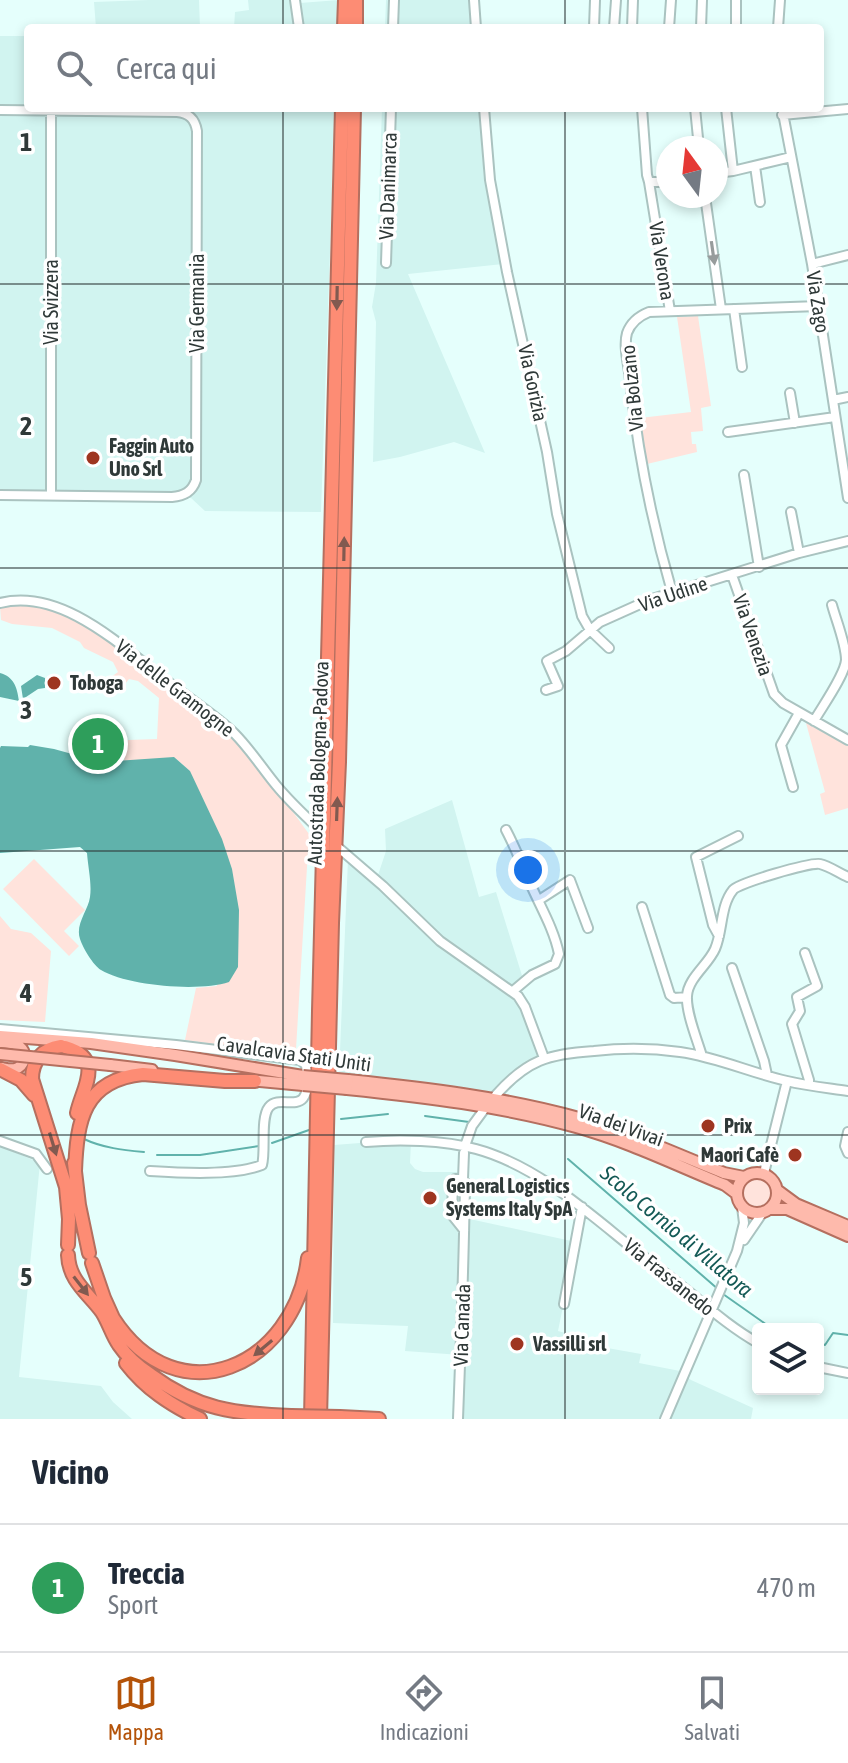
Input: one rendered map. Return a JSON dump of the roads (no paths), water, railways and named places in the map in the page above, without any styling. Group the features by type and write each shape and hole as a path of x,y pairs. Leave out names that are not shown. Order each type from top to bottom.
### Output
{"highway":[{"path":"344,24 345,0"},
{"path":"356,0 356,24"},
{"name":"Autostrada Bologna-Padova","path":"311,1419 342,112"},
{"name":"Autostrada Bologna-Padova","path":"322,1419 321,1361 354,112"},
{"path":"200,1419 167,1402 131,1370 120,1354 108,1315 104,1298 91,1258 75,1171 72,1145 78,1106 88,1083 86,1061 80,1054 63,1046 41,1053 33,1068 32,1079 66,1187 68,1263 76,1282 108,1315 128,1340 146,1355 168,1367 191,1372 217,1370 241,1363 263,1349 282,1328 296,1302 307,1261 310,1109 319,1011"},
{"path":"0,1068 28,1087 44,1116"},
{"path":"75,1171 77,1131 84,1111 96,1094 113,1081 143,1074 255,1081"},
{"path":"108,1315 128,1355 141,1368 173,1390 198,1402 229,1412 379,1419"}],"main road":[{"name":"Cavalcavia Stati Uniti","path":"0,1040 91,1043 175,1055 303,1080"},
{"path":"0,1040 281,1074"},
{"path":"0,1040 19,1046 24,1058 15,1069 0,1068"},
{"name":"Cavalcavia Stati Uniti","path":"0,1054 255,1081 303,1080 490,1103"},
{"name":"Via dei Vivai","path":"490,1103 557,1113 603,1126 724,1173 744,1177"},
{"name":"Via dei Vivai","path":"490,1103 601,1135 725,1185 737,1194"},
{"path":"766,1210 776,1201 777,1190 773,1180 764,1173 744,1177 737,1188 742,1207 751,1212 787,1209 848,1236"},
{"path":"777,1190 796,1204 848,1226"}],"street":[{"path":"295,0 298,24"},
{"path":"393,24 394,0"},
{"path":"474,0 476,24"},
{"path":"594,24 595,0"},
{"path":"614,24 616,0"},
{"path":"632,24 633,0"},
{"path":"669,24 671,0"},
{"path":"701,24 702,0"},
{"path":"736,0 736,24"},
{"path":"778,24 780,0"},
{"path":"824,110 848,109"},
{"name":"Via Germania","path":"0,110 24,110"},
{"name":"Via Svizzera","path":"51,112 51,494"},
{"name":"Via Germania","path":"0,495 172,497 185,494 196,480 196,126 192,118 184,113 140,112"},
{"name":"Via Danimarca","path":"386,263 391,112"},
{"name":"Via Gorizia","path":"484,112 490,180 560,528 582,616 590,630 609,648"},
{"name":"Via Verona","path":"642,112 647,175 670,311"},
{"path":"695,112 698,136"},
{"path":"726,112 733,171"},
{"name":"Via Zago","path":"782,112 812,264 848,498"},
{"path":"728,172 791,157"},
{"path":"755,166 760,202"},
{"path":"649,182 656,182"},
{"path":"707,208 721,309"},
{"path":"812,264 848,255"},
{"name":"Via Bolzano","path":"672,592 640,456 626,340 632,322 649,312 819,306"},
{"path":"734,309 742,367"},
{"path":"790,393 795,423"},
{"path":"833,400 848,397"},
{"path":"728,432 835,417"},
{"path":"744,475 759,567"},
{"path":"791,512 799,553"},
{"name":"Via Udine","path":"546,690 558,686 547,661 566,651 600,622 616,614 672,592 848,541"},
{"name":"Via Venezia","path":"732,575 774,694 799,713 848,740"},
{"name":"Via delle Gramogne","path":"0,603 13,599 49,604 121,644 231,730 296,808 319,829"},
{"path":"814,721 846,662 832,605"},
{"path":"793,787 781,745 799,713"},
{"path":"506,830 559,950 555,964 532,975 513,991"},
{"path":"720,937 713,925 696,857 738,836"},
{"path":"340,849 440,941 513,991 525,1007 544,1058"},
{"path":"702,1056 687,997 692,981 710,958 720,937 733,889 745,882 818,863 848,877"},
{"path":"539,900 570,880 588,928"},
{"path":"642,907 670,995 674,998 687,997"},
{"path":"805,953 817,986 797,997 800,1011 792,1024 809,1085"},
{"path":"732,968 767,1075"},
{"path":"0,1029 176,1045 300,1060 306,1065 303,1100 269,1107 265,1117 262,1165 205,1173 150,1171"},
{"path":"366,1142 411,1141 464,1150 474,1123 514,1077 544,1058 577,1052 657,1049 702,1056 787,1081 848,1091"},
{"path":"764,1173 787,1081"},
{"path":"848,1132 845,1146 848,1153"},
{"path":"0,1141 36,1154 47,1169"},
{"name":"Via Canada","path":"458,1419 464,1150"},
{"name":"Via Frassanedo","path":"464,1150 481,1151 538,1177 582,1207 711,1311 752,1339"},
{"path":"564,1304 582,1207"},
{"path":"665,1419 737,1251 744,1223 742,1207"},
{"path":"737,1251 766,1210"},
{"path":"824,1368 848,1373"}],"water":[{"path":"0,673 14,683 19,701 0,697"},
{"path":"37,675 45,678 45,688 23,699 21,686"},
{"path":"30,745 101,762 174,757 190,771 222,839 232,869 239,910 238,967 229,982 200,987 164,986 128,980 101,970 86,951 79,933 90,897 87,853 80,847 0,853 0,748"}],"waterway":[{"name":"Scolo Cornio di Villatora","path":"341,1119 388,1114"},
{"name":"Scolo Cornio di Villatora","path":"425,1116 469,1122"},
{"name":"Scolo Cornio di Villatora","path":"272,1143 309,1130"},
{"name":"Scolo Cornio di Villatora","path":"84,1139 106,1147 144,1152"},
{"name":"Scolo Cornio di Villatora","path":"157,1155 200,1155 259,1146"},
{"name":"Scolo Cornio di Villatora","path":"568,1159 719,1290"},
{"name":"Scolo Cornio di Villatora","path":"723,1294 764,1323"},
{"name":"Scolo Cornio di Villatora","path":"824,1345 833,1333 848,1335"}],"place":[{"name":"Faggin Auto Uno Srl","path":"93,458"},
{"name":"Toboga","path":"54,683"},
{"name":"Treccia","path":"98,744"},
{"name":"Prix","path":"708,1126"},
{"name":"Maori Cafè","path":"795,1155"},
{"name":"General Logistics Systems Italy SpA","path":"430,1198"},
{"name":"Vassilli srl","path":"517,1344"}]}
